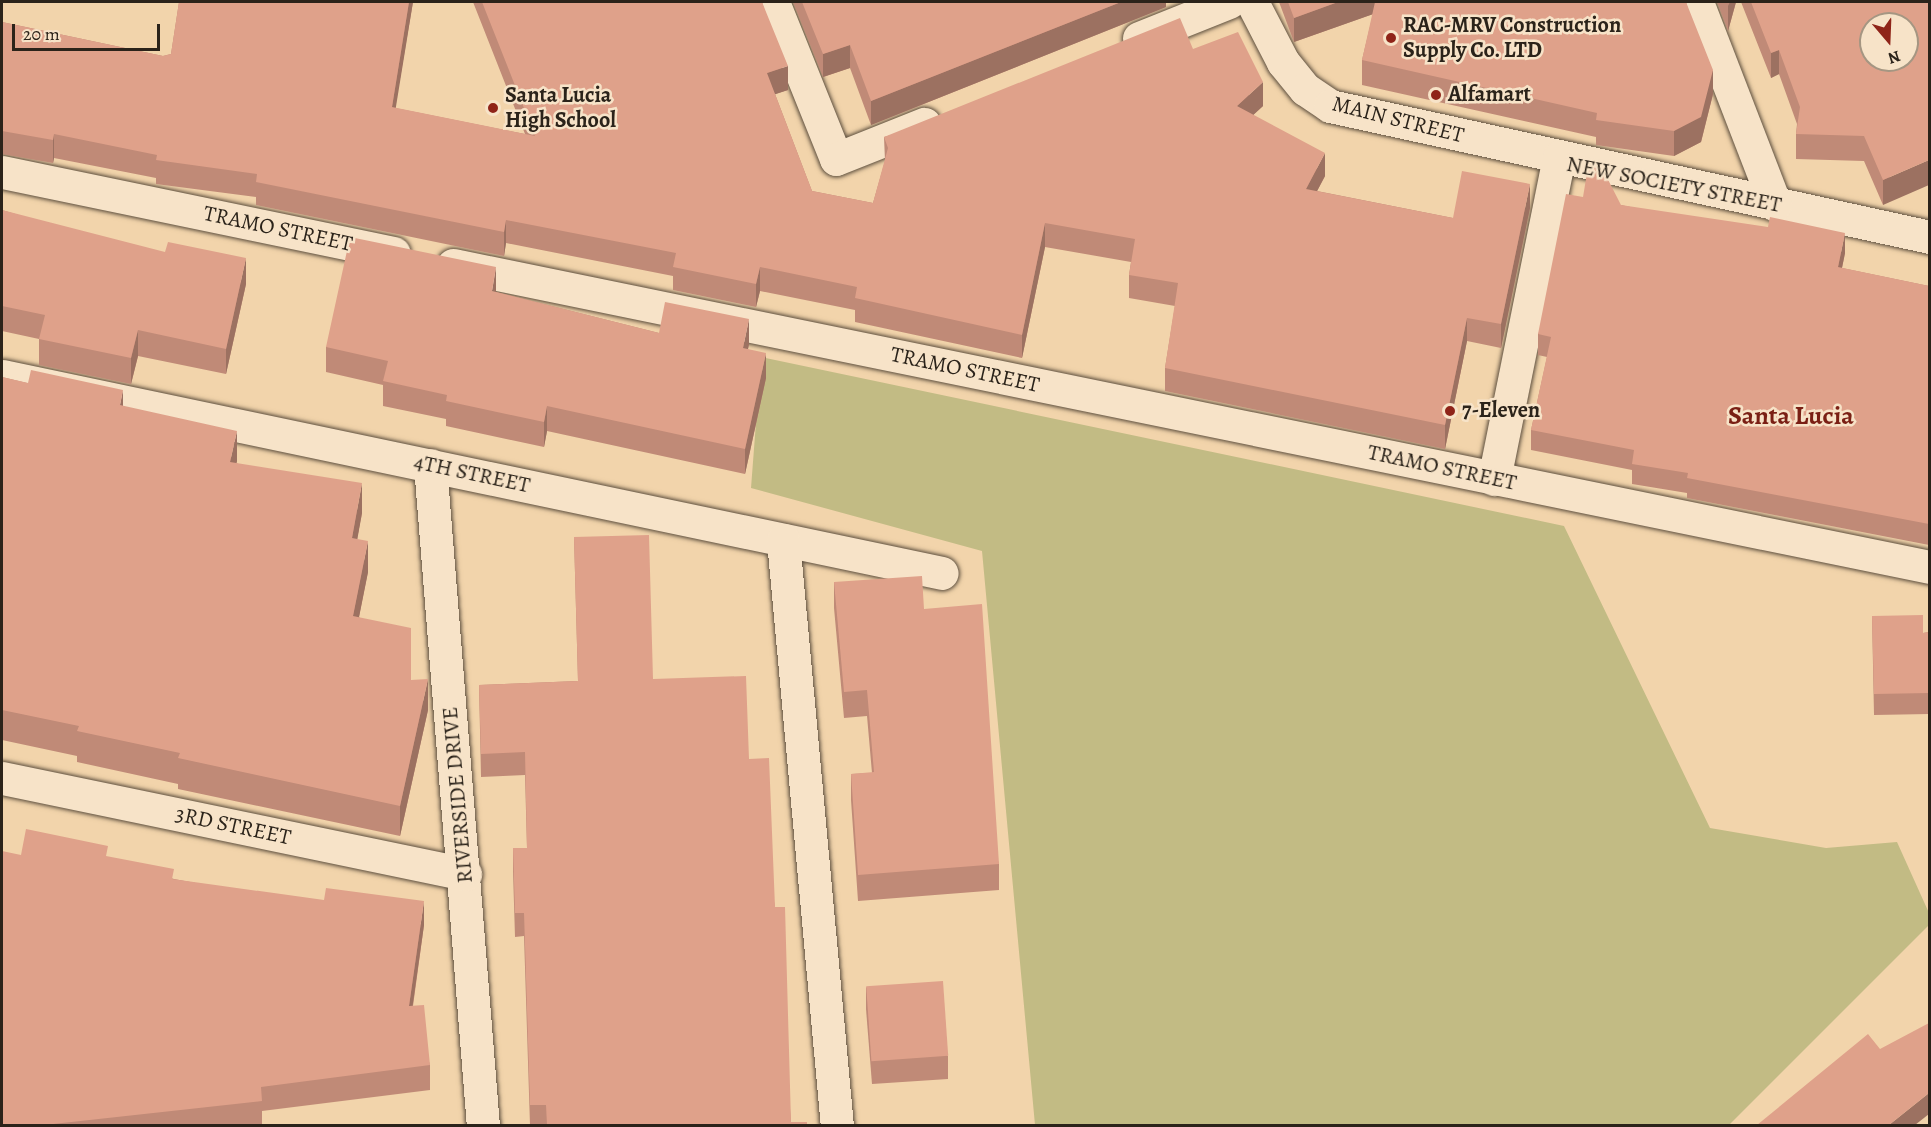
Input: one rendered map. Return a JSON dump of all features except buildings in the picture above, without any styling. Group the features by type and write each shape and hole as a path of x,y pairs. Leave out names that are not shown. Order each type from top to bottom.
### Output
{"street":[{"path":"773,2 836,159 956,111"},
{"path":"1109,50 1229,2"},
{"name":"MAIN STREET","path":"1252,2 1283,62 1305,89 1330,106 1559,158"},
{"path":"1697,2 1775,204"},
{"name":"NEW SOCIETY STREET","path":"1494,478 1559,158 1929,237"},
{"name":"TRAMO STREET","path":"2,172 1929,567"},
{"name":"4TH STREET","path":"2,376 942,573"},
{"name":"RIVERSIDE DRIVE","path":"430,465 465,874 483,1125"},
{"path":"783,540 837,1125"},
{"name":"3RD STREET","path":"2,778 465,874"}],"shaded area":[{"path":"761,357 1564,526 1710,828 1826,848 1897,842 1929,913 1929,925 1729,1125 1035,1125 982,551 751,488"}],"place":[{"name":"RAC-MRV Construction Supply Co. LTD","path":"1391,38"},
{"name":"Alfamart","path":"1436,95"},
{"name":"Santa Lucia High School","path":"493,108"},
{"name":"7-Eleven","path":"1450,411"}],"district":[{"name":"Santa Lucia","path":"1791,416"}]}
